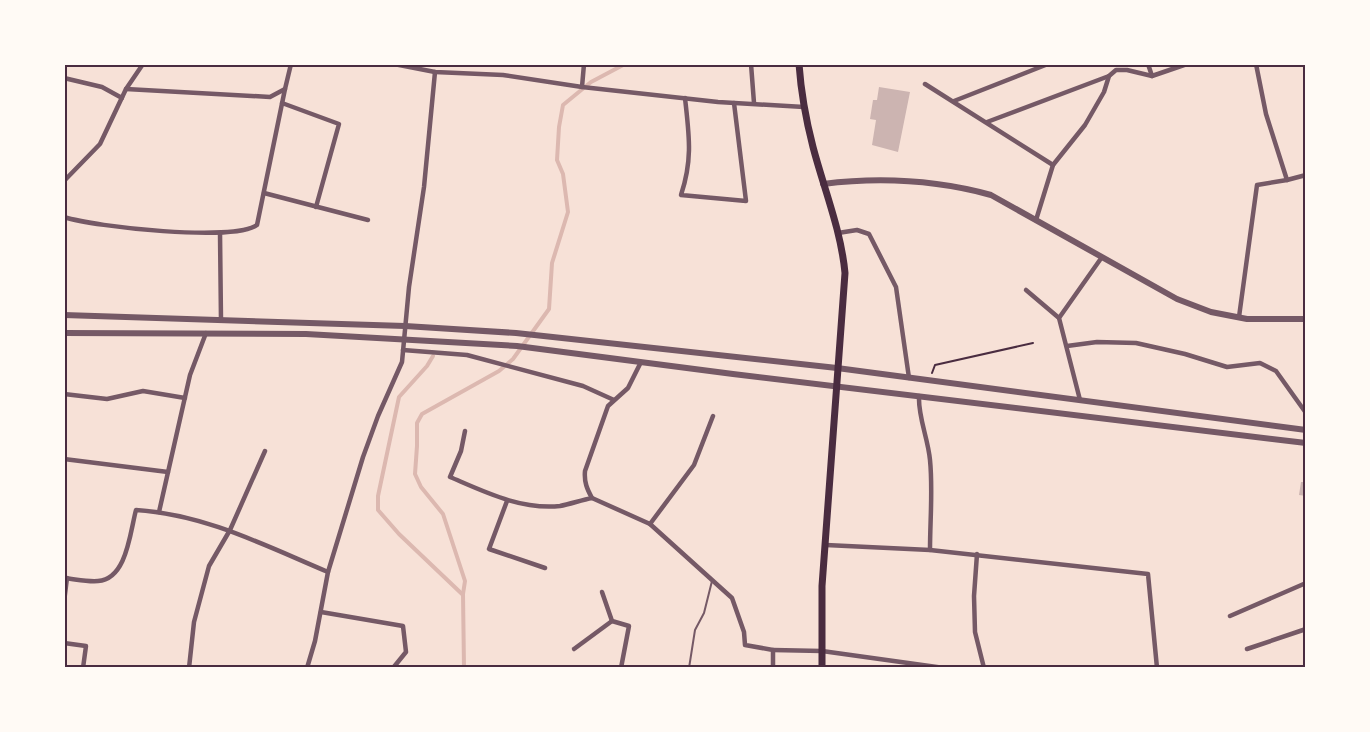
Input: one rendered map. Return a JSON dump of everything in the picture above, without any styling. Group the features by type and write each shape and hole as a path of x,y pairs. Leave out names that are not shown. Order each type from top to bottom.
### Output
{"main road":[{"path":"799,64 804,107 823,184 843,250 845,273 822,586 822,668"}],"street":[{"path":"64,181 99,144 126,89 143,64"},
{"path":"64,217 122,228 219,233 251,230 257,225 291,64"},
{"path":"394,64 437,72 503,75 582,87 685,98 804,107"},
{"path":"307,668 315,641 328,572 363,457 402,362 409,288 424,187 437,72 441,64"},
{"path":"582,87 584,64"},
{"path":"750,64 754,103"},
{"path":"954,101 1048,64"},
{"path":"1148,64 1152,76"},
{"path":"987,122 1109,76 1116,70 1127,70 1152,76 1187,64"},
{"path":"1256,64 1266,114 1287,180"},
{"path":"1036,220 1053,165 1085,125 1104,92 1109,76"},
{"path":"64,78 102,87 122,98"},
{"path":"925,84 1053,165"},
{"path":"126,89 270,97 285,89"},
{"path":"685,98 689,144 688,173 681,195 746,201 734,103"},
{"path":"282,103 339,123 316,207"},
{"path":"1239,317 1257,184 1305,175"},
{"path":"823,184 876,179 962,189 991,195 1177,299 1210,312 1280,320 1305,318"},
{"path":"264,193 368,220"},
{"path":"838,233 857,230 869,234 891,273 896,287 909,378"},
{"path":"219,233 221,320"},
{"path":"1059,318 1102,257"},
{"path":"1026,290 1059,318 1080,401"},
{"path":"64,315 405,326 516,333 837,368 1305,430"},
{"path":"64,333 206,333 405,339 517,346 1305,443"},
{"path":"159,512 190,375 206,333"},
{"path":"1067,346 1097,342 1136,343 1185,354 1227,367 1260,363 1276,371 1305,414"},
{"path":"403,350 467,355 583,386 615,400"},
{"path":"592,498 584,479 585,471 608,406 627,388 641,362"},
{"path":"64,394 107,399 143,391 185,398"},
{"path":"919,396 919,409 927,435 930,462 930,550"},
{"path":"650,524 694,465 713,416"},
{"path":"465,431 461,451 450,477 507,501 539,506 560,506 592,498 650,524 732,598 744,632 745,645 773,650 822,651 944,668"},
{"path":"189,668 194,622 209,566 230,530 265,451"},
{"path":"64,459 168,472"},
{"path":"507,501 489,549 545,568"},
{"path":"64,602 66,578 100,581 112,576 122,564 136,510 159,512 230,530 328,572"},
{"path":"826,545 977,554 1148,574 1156,668"},
{"path":"977,554 974,597 975,632 984,668"},
{"path":"1230,616 1305,583"},
{"path":"602,592 612,621"},
{"path":"321,612 403,626 406,652 393,668"},
{"path":"574,649 612,621"},
{"path":"612,621 629,626 621,668"},
{"path":"1247,649 1305,629"},
{"path":"64,643 86,646 83,668"},
{"path":"773,650 773,668"}],"lane":[{"path":"689,668 695,630 704,613 712,580"}],"path":[{"path":"929,381 935,364 1033,344"}],"building":[{"path":"879,87 910,92 898,152 872,145 876,120 870,119 873,100 877,100"},
{"path":"1301,482 1306,482 1306,496 1299,495"}],"waterway":[{"path":"464,668 463,594 465,581 443,514 421,487 415,474 417,423 422,414 499,371 513,359 549,309 552,263 568,212 563,174 557,160 563,105 591,82 625,64"},
{"path":"433,356 399,397 378,496 378,510 399,534 462,594"}]}
